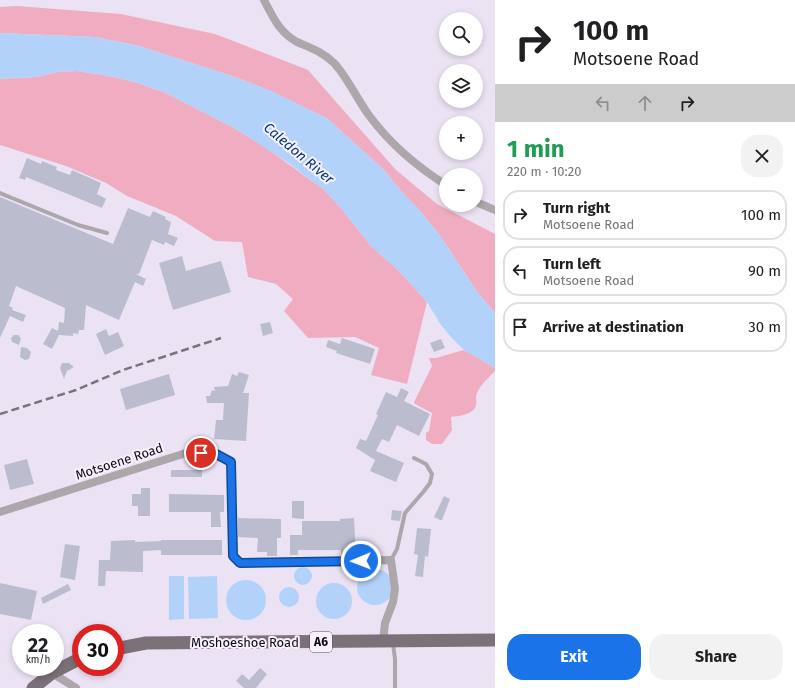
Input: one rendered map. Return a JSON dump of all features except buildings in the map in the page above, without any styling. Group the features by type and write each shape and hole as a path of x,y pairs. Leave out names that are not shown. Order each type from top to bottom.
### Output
{"main road":[{"name":"Moshoeshoe Road","path":"124,647 146,643 495,640"},
{"path":"33,688 48,676"}],"street":[{"path":"264,0 273,19 286,34 323,54 336,65 368,114 401,152 439,180"},
{"path":"483,205 495,210"},
{"name":"Motsoene Road","path":"0,512 186,453 216,454 231,462 233,556 240,563 391,560"},
{"path":"388,641 386,623 393,602 395,589 391,560"},
{"path":"57,676 76,688"}],"lane":[{"path":"0,193 78,225 107,233"},
{"path":"391,560 397,549 405,513 430,483 432,474 429,468 426,464 414,458"},
{"path":"388,641 395,659 395,688"}],"shaded area":[{"path":"17,6 121,14 215,34 308,70 396,170 439,205 439,212 452,212 495,234 495,313 478,293 441,237 422,213 384,170 328,119 273,92 235,77 139,46 95,37 0,33 0,7"},
{"path":"77,71 135,82 166,93 234,128 262,145 323,189 341,208 371,246 399,271 427,302 407,384 371,375 379,348 355,337 308,338 284,311 293,299 276,284 248,277 242,242 215,241 176,216 127,196 106,183 66,166 0,145 0,79 36,77 57,72"},
{"path":"464,350 495,368 495,371 485,381 477,393 476,406 474,409 465,414 451,417 452,430 442,444 432,444 426,440 426,433 429,431 432,413 414,402 432,366 429,358 436,358"}],"water":[{"name":"Caledon River","path":"0,33 95,37 139,46 235,77 273,92 328,119 384,170 422,213 441,237 478,293 495,313 495,368 464,350 441,325 427,302 399,271 371,246 341,208 323,189 287,162 234,128 166,93 135,82 77,71 57,72 36,77 0,79"},
{"path":"303,567 309,570 312,576 309,582 303,585 297,582 294,576 297,570"},
{"path":"379,569 388,574 392,580 392,594 388,600 379,605 371,605 362,600 358,594 357,583 362,574 368,570"},
{"path":"169,576 184,576 184,619 169,620"},
{"path":"217,576 218,618 189,619 188,577"},
{"path":"246,580 260,586 266,600 260,614 246,620 232,614 226,600 232,586"},
{"path":"338,583 347,588 351,594 351,608 347,614 338,619 330,619 321,614 317,608 316,597 321,588 327,584"},
{"path":"289,587 296,590 299,597 296,604 289,607 282,604 279,597 282,590"}],"railway":[{"path":"0,414 76,390 123,370 221,338"}],"route":[{"path":"201,453 216,454 231,462 233,498 233,556 240,563 361,561"}]}
